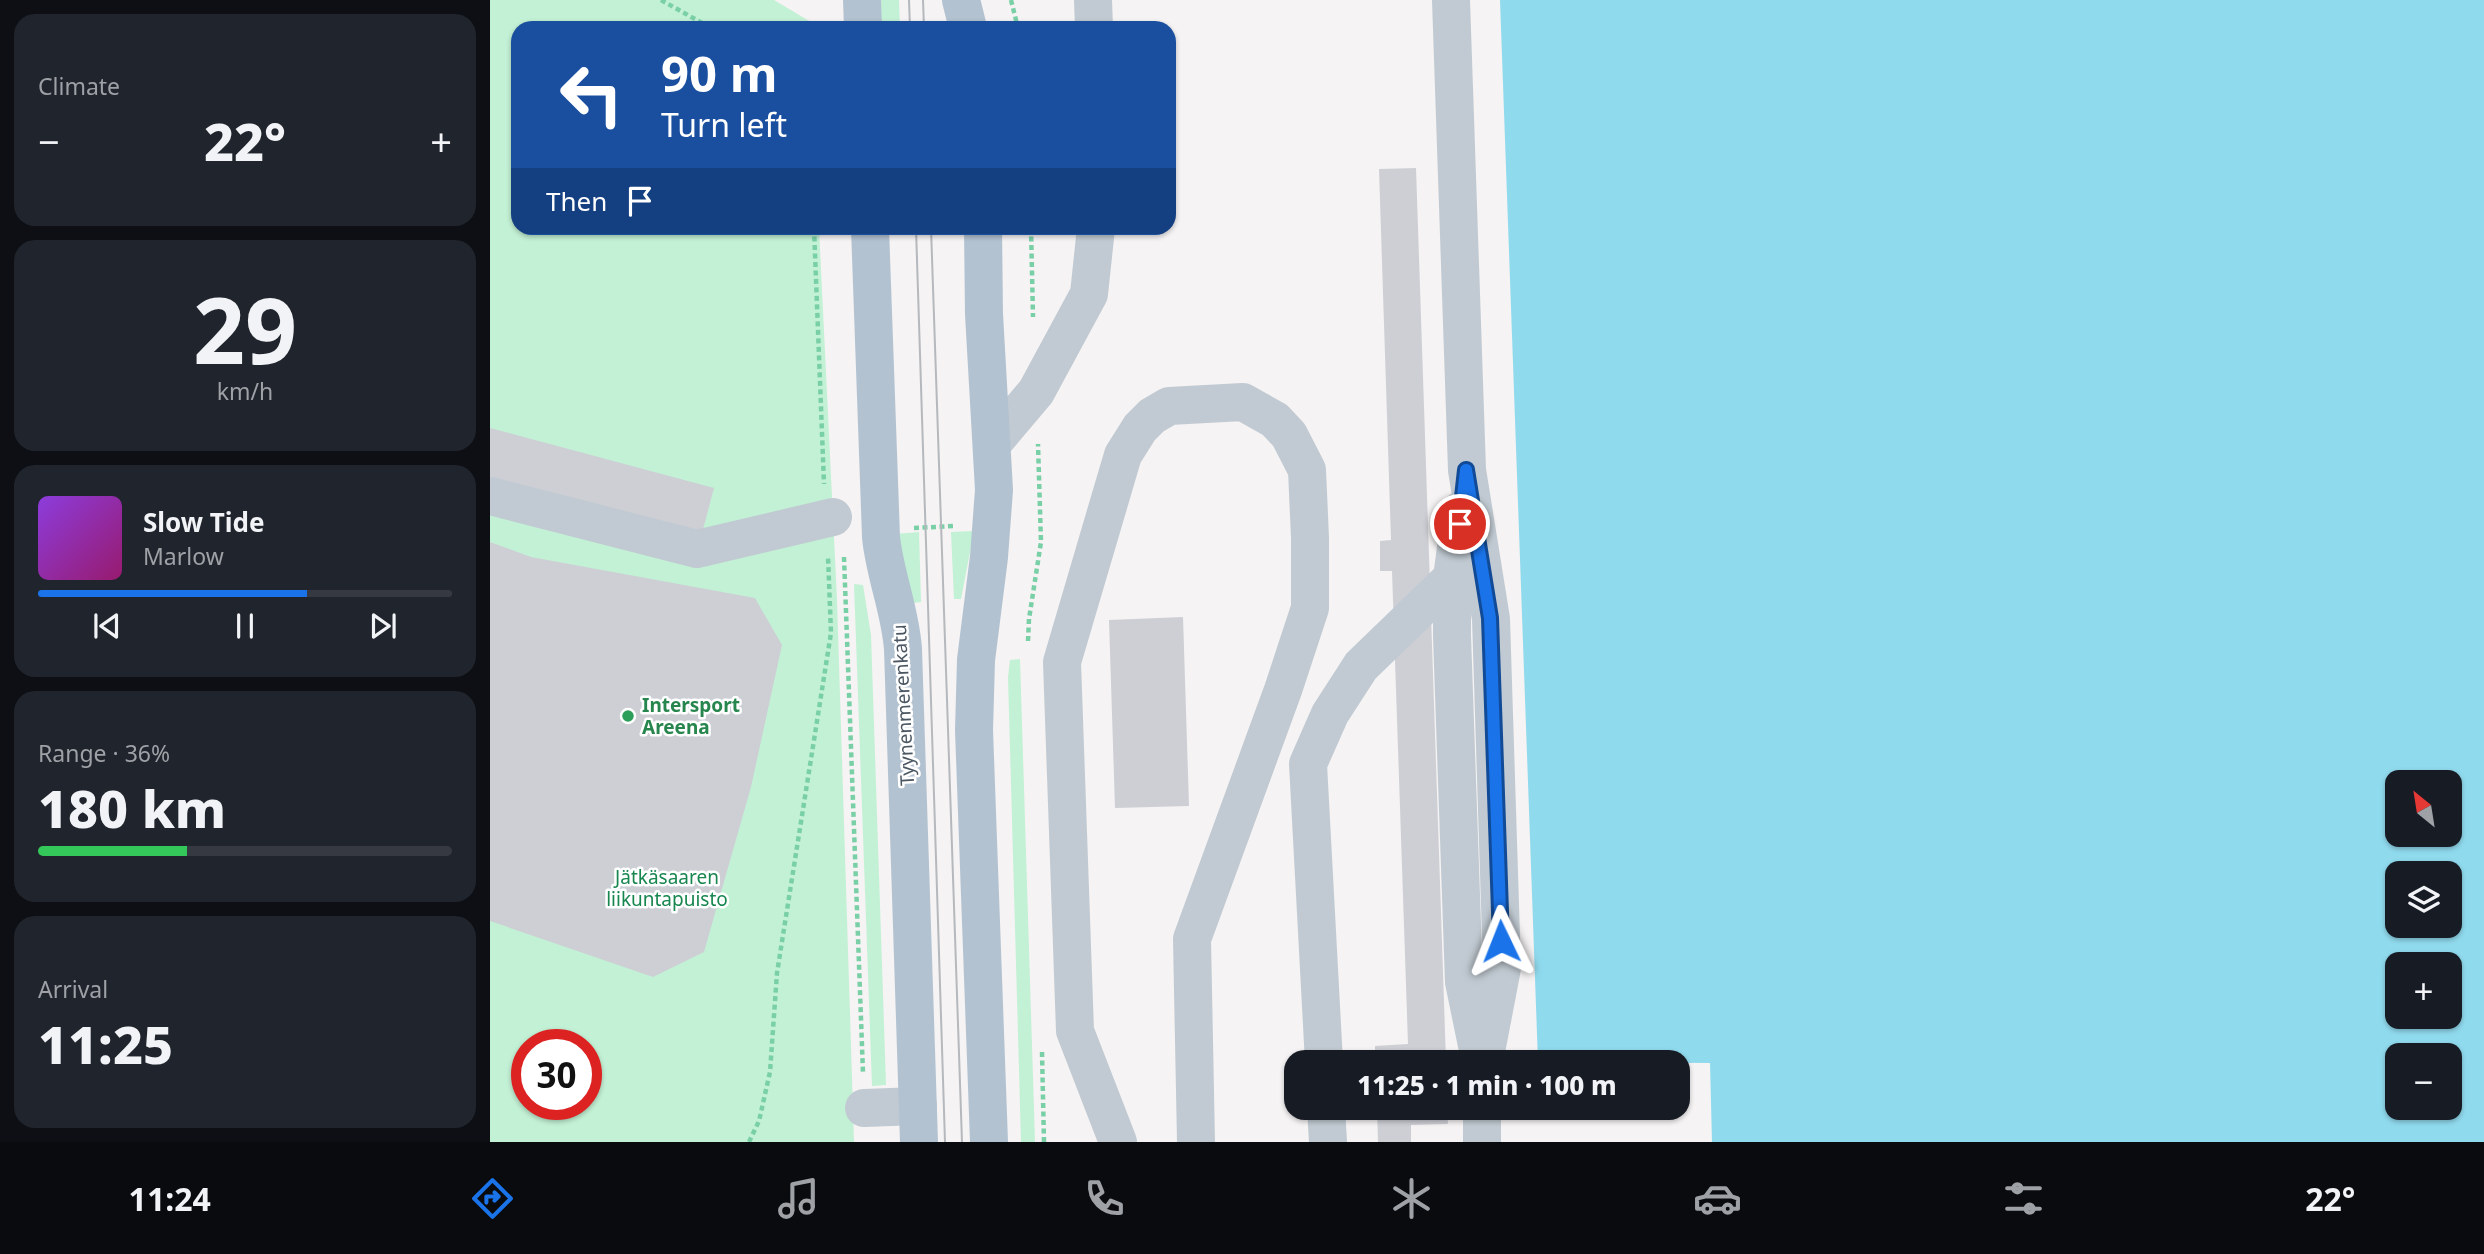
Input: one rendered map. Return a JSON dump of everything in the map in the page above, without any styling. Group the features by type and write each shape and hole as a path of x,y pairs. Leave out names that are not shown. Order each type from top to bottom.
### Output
{"main road":[{"path":"862,0 863,21"},
{"path":"961,0 966,21"},
{"name":"Tyynenmerenkatu","path":"870,235 881,530 883,554 897,606 903,649 919,1124"},
{"path":"983,235 984,314 992,444 992,525 976,660 974,730 989,1142"}],"street":[{"path":"1093,0 1094,21"},
{"path":"1451,0 1466,470 1490,618 1502,968 1485,1050"},
{"path":"992,444 1037,392 1090,294 1095,235"},
{"path":"1118,1142 1075,1031 1062,662 1123,455 1140,428 1152,416 1169,406 1243,402 1275,420 1289,435 1307,470 1310,608 1283,690 1192,939 1196,1142"},
{"path":"1466,470 1452,578 1452,636 1464,982 1479,1050"},
{"path":"490,496 696,549 834,515"},
{"path":"1323,1050 1308,764 1330,714 1361,667 1452,578"},
{"path":"864,1108 919,1124"},
{"path":"1327,1120 1328,1142"},
{"path":"1482,1120 1482,1142"}],"path":[{"path":"662,0 699,21"},
{"path":"1011,0 1016,21"},
{"path":"814,235 834,515 864,1108"},
{"path":"881,530 992,525"},
{"path":"749,1142 759,1121 770,1072 777,973 831,634 831,599"}],"green space":[{"name":"Jätkäsaaren liikuntapuisto","path":"490,0 774,0 809,21 511,21 511,235 819,235 837,600 854,1142 490,1142"},
{"path":"878,0 899,0 900,21 879,21"},
{"path":"974,531 961,599 954,599 951,532"},
{"path":"919,532 921,602 913,603 895,534"},
{"path":"854,584 863,585 871,635 886,1085 872,1086"},
{"path":"1020,659 1035,1142 1021,1142 1008,677 1010,660"}],"water":[{"path":"1500,0 2484,0 2484,1142 1712,1142 1710,1063 1690,1063 1690,1050 1538,1050"}],"building":[{"path":"1416,168 1446,1050 1375,1050 1375,1046 1408,1044 1392,571 1380,571 1380,541 1391,540 1379,169"},
{"path":"490,428 714,488 700,541 490,484"},
{"name":"Intersport Areena","path":"490,542 531,557 755,598 782,645 751,787 704,952 653,977 490,921"},
{"path":"1183,617 1189,806 1115,808 1109,620"},
{"path":"1377,1120 1448,1120 1448,1124 1411,1125 1411,1142 1378,1142"}],"tram line":[{"path":"909,0 910,21"},
{"path":"923,0 924,21"},
{"path":"916,235 945,1142"},
{"path":"931,235 962,1142"}],"place":[{"name":"Intersport Areena","path":"628,716"}],"route":[{"path":"1460,524 1466,470 1490,618 1501,941"}]}
